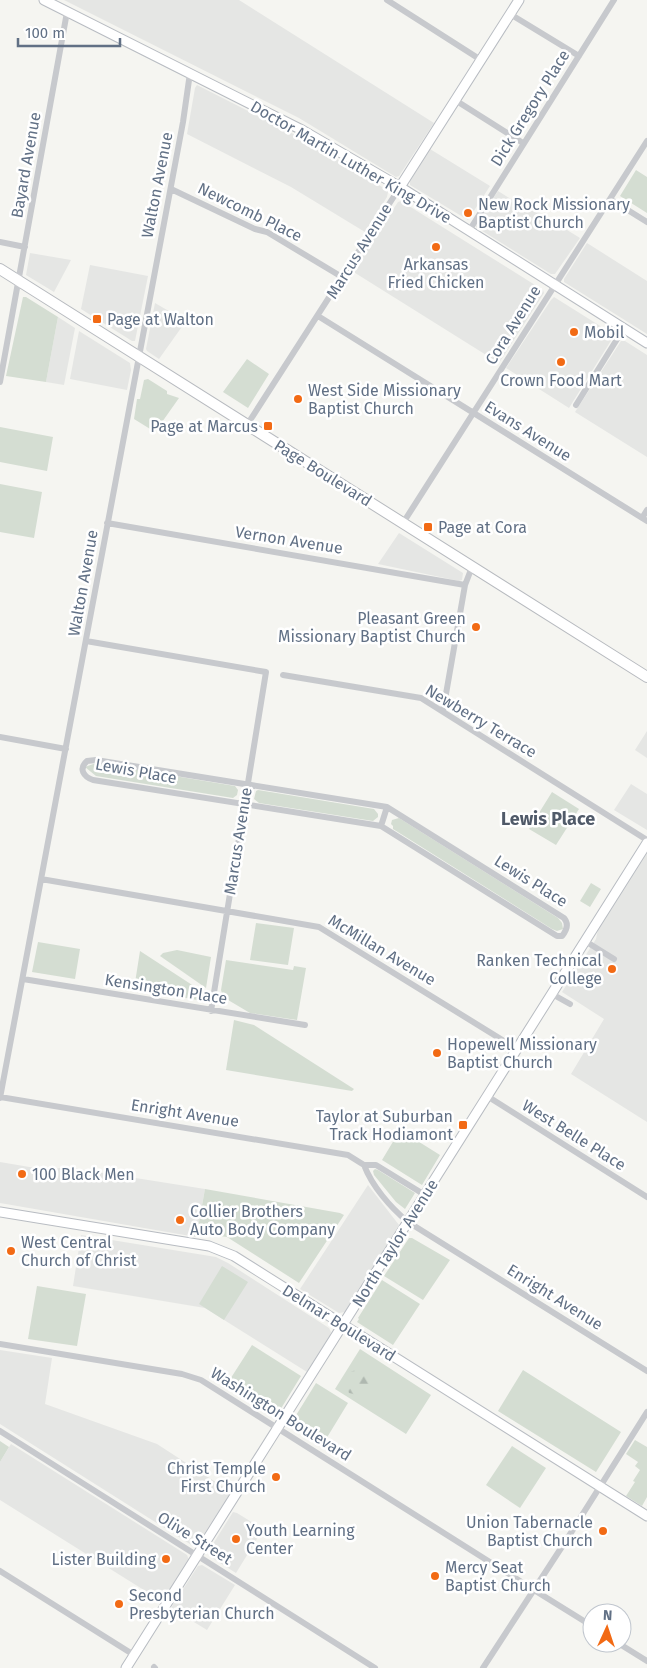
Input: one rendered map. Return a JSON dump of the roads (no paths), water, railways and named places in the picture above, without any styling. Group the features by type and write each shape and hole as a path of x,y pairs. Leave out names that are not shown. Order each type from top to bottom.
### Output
{"main road":[{"name":"Doctor Martin Luther King Drive","path":"44,0 302,130 400,187 647,343"},
{"name":"Marcus Avenue","path":"400,187 519,0"},
{"name":"Page Boulevard","path":"0,269 647,677"},
{"name":"North Taylor Avenue","path":"126,1668 647,841"},
{"name":"Delmar Boulevard","path":"0,1212 209,1246 234,1256 342,1326 647,1516"}],"street":[{"path":"387,0 481,60"},
{"name":"Dick Gregory Place","path":"469,230 614,0"},
{"name":"Bayard Avenue","path":"0,382 67,12"},
{"path":"510,14 579,56"},
{"name":"Walton Avenue","path":"0,1097 138,356 171,189 190,73"},
{"path":"455,100 523,143"},
{"name":"Cora Avenue","path":"403,523 647,141"},
{"name":"Marcus Avenue","path":"247,425 400,187"},
{"name":"Newcomb Place","path":"171,189 255,229 266,232 342,277"},
{"path":"610,199 647,222"},
{"path":"0,242 25,247"},
{"name":"Evans Avenue","path":"318,316 645,519"},
{"path":"576,405 624,328"},
{"path":"645,519 647,510"},
{"name":"Vernon Avenue","path":"107,524 465,585"},
{"path":"443,711 465,585 472,567"},
{"name":"Marcus Avenue","path":"86,641 266,672 211,1010"},
{"name":"Newberry Terrace","path":"283,675 421,698 647,841"},
{"path":"0,738 66,749"},
{"name":"Lewis Place","path":"96,760 248,785 387,807 564,918 566,921 566,932 562,936 557,936 381,826 94,780 85,776 83,766 87,761 96,760"},
{"path":"381,826 387,807"},
{"name":"McMillan Avenue","path":"41,879 319,927 517,1049"},
{"path":"585,941 614,959"},
{"name":"Kensington Place","path":"23,979 305,1025"},
{"path":"552,994 570,1004"},
{"name":"West Belle Place","path":"487,1096 647,1197"},
{"name":"Enright Avenue","path":"0,1097 337,1152 348,1155 364,1165 376,1165 425,1195"},
{"name":"Enright Avenue","path":"364,1165 369,1179 408,1222 647,1371"},
{"name":"Washington Boulevard","path":"0,1344 193,1376 520,1581"},
{"path":"483,1668 647,1412"},
{"name":"Olive Street","path":"0,1431 375,1668"},
{"path":"0,1571 134,1655"},
{"path":"534,1590 582,1620"},
{"path":"632,1652 647,1661"}],"place":[{"name":"New Rock Missionary Baptist Church","path":"468,213"},
{"name":"Arkansas Fried Chicken","path":"436,247"},
{"name":"Page at Walton","path":"97,319"},
{"name":"Mobil","path":"574,332"},
{"name":"Crown Food Mart","path":"561,362"},
{"name":"West Side Missionary Baptist Church","path":"298,399"},
{"name":"Page at Marcus","path":"268,426"},
{"name":"Page at Cora","path":"428,527"},
{"name":"Pleasant Green Missionary Baptist Church","path":"476,627"},
{"name":"Ranken Technical College","path":"612,969"},
{"name":"Hopewell Missionary Baptist Church","path":"437,1053"},
{"name":"Taylor at Suburban Track Hodiamont","path":"463,1125"},
{"name":"100 Black Men","path":"22,1174"},
{"name":"Collier Brothers Auto Body Company","path":"180,1220"},
{"name":"West Central Church of Christ","path":"11,1251"},
{"name":"Christ Temple First Church","path":"276,1477"},
{"name":"Union Tabernacle Baptist Church","path":"603,1531"},
{"name":"Youth Learning Center","path":"236,1539"},
{"name":"Lister Building","path":"166,1559"},
{"name":"Mercy Seat Baptist Church","path":"435,1576"},
{"name":"Second Presbyterian Church","path":"119,1604"}],"district":[{"name":"Lewis Place","path":"548,819"}]}
